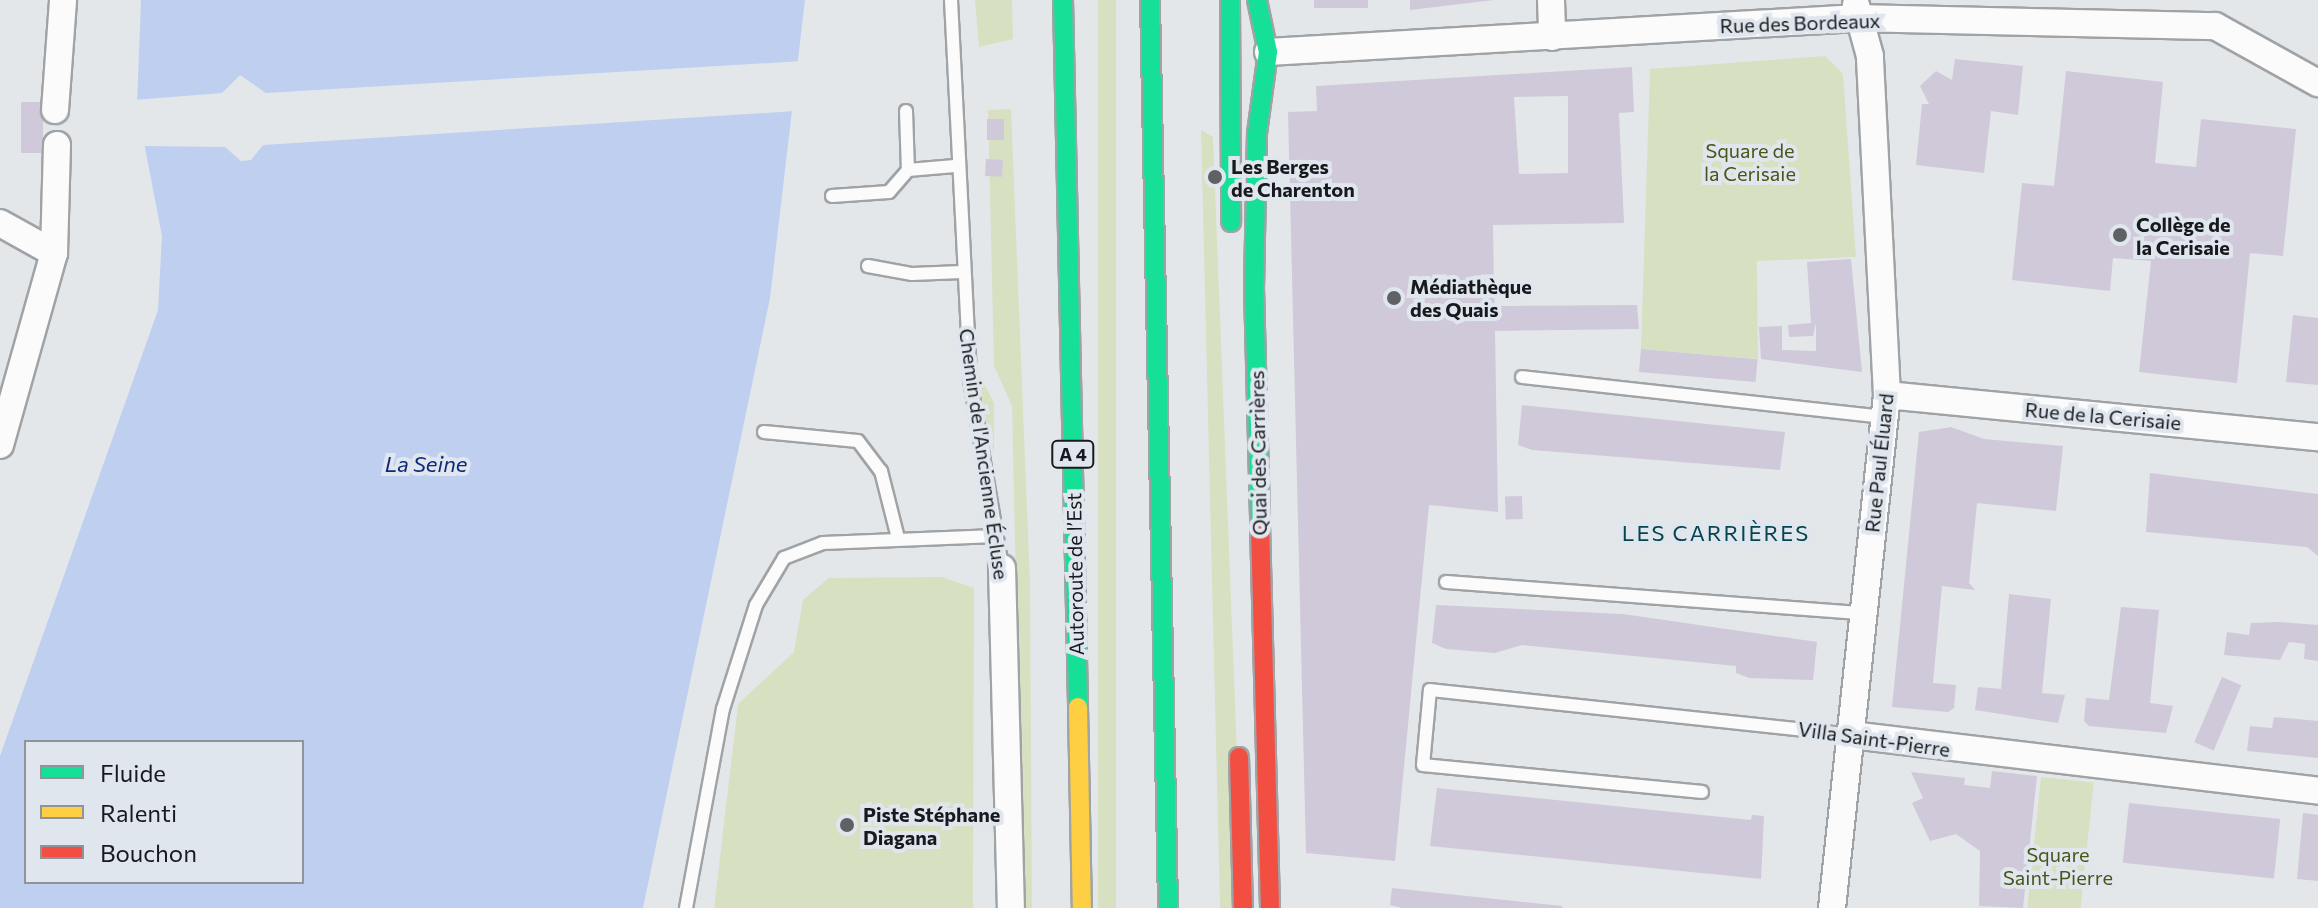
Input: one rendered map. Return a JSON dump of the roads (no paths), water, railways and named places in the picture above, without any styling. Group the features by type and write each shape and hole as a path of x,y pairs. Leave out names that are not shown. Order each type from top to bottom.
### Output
{"main road":[{"name":"Autoroute de l’Est","path":"1063,0 1082,908"},
{"path":"1150,0 1168,908"},
{"path":"1230,0 1231,238"},
{"name":"Quai des Carrières","path":"1257,0 1267,53 1257,133 1254,288 1270,908"},
{"path":"1232,43 1251,36 1267,53 1255,73 1232,67"},
{"path":"1239,742 1243,908"}],"street":[{"path":"55,110 63,0"},
{"path":"1551,0 1552,37"},
{"name":"Rue des Bordeaux","path":"1267,53 1552,37 1857,9 2215,26 2318,83"},
{"name":"Rue Paul Éluard","path":"1832,908 1886,406 1870,56 1857,9"},
{"path":"0,445 54,253 57,145"},
{"path":"0,223 54,253"},
{"name":"Rue de la Cerisaie","path":"1886,406 2318,437"},
{"name":"Chemin de l'Ancienne Écluse","path":"1002,568 1011,908"},
{"name":"Villa Saint-Pierre","path":"1851,735 2318,791"}],"lane":[{"name":"Chemin de l'Ancienne Écluse","path":"951,0 955,166 970,380 1002,568"},
{"path":"832,196 889,192 908,170 906,111"},
{"path":"908,170 955,166"},
{"path":"868,266 912,274 962,272"},
{"path":"1522,377 1886,406"},
{"path":"764,432 858,441 881,471 898,538"},
{"path":"686,908 723,709 767,579 803,547 898,538 996,536"},
{"path":"1446,582 1863,613"},
{"name":"Villa Saint-Pierre","path":"1702,792 1423,765 1430,690 1851,735"}],"water":[{"name":"La Seine","path":"141,0 805,0 770,298 643,908 0,908 0,756 158,310 162,236 137,106"}],"place":[{"name":"Les Berges de Charenton","path":"1215,177"},
{"name":"Collège de la Cerisaie","path":"2120,235"},
{"name":"Médiathèque des Quais","path":"1394,298"},
{"name":"Piste Stéphane Diagana","path":"847,825"}],"district":[{"name":"LES CARRIÈRES","path":"1716,533"}],"park label":[{"name":"Square de la Cerisaie","path":"1750,162"},
{"name":"Square Saint-Pierre","path":"2058,866"}]}
